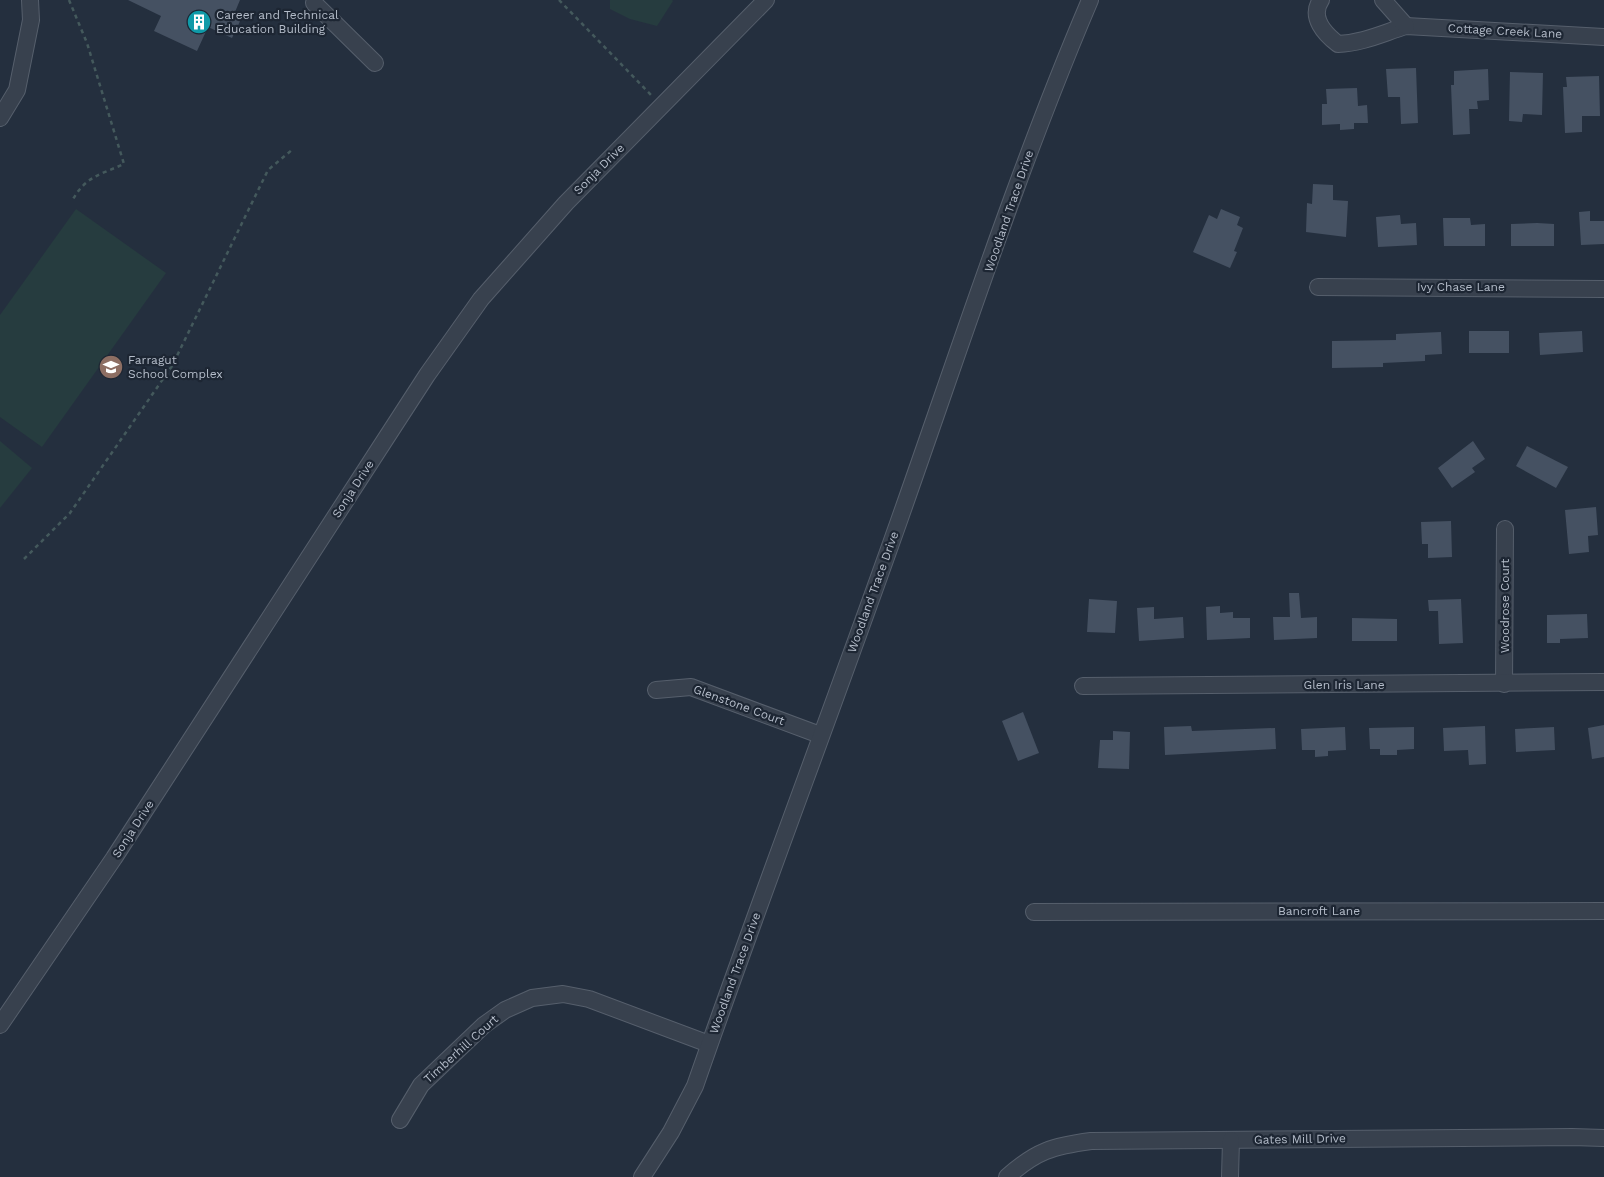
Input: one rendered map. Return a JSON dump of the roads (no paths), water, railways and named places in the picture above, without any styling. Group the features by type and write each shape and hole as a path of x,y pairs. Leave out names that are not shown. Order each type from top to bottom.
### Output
{"street":[{"path":"0,118 17,90 31,20 30,0"},
{"name":"Sonja Drive","path":"0,1026 114,858 427,375 481,299 566,203 766,0"},
{"name":"Woodland Trace Drive","path":"642,1177 671,1132 695,1086 820,735 872,597 1039,124 1090,0"},
{"name":"Cottage Creek Lane","path":"1321,0 1318,4 1317,21 1325,34 1338,44 1368,40 1406,26 1604,37"},
{"path":"1383,0 1406,26"},
{"path":"314,3 375,63"},
{"name":"Ivy Chase Lane","path":"1318,287 1604,289"},
{"name":"Woodrose Court","path":"1504,684 1505,529"},
{"name":"Glen Iris Lane","path":"1083,686 1604,682"},
{"name":"Glenstone Court","path":"656,690 691,686 820,735"},
{"name":"Bancroft Lane","path":"1034,912 1604,911"},
{"name":"Timberhill Court","path":"400,1120 421,1085 484,1025 505,1010 532,998 563,994 589,1000 709,1044"},
{"name":"Gates Mill Drive","path":"1007,1177 1027,1159 1060,1145 1091,1142 1604,1138"},
{"path":"1230,1177 1231,1140"}],"place":[{"name":"Career and Technical Education Building","path":"199,22"},
{"name":"Farragut School Complex","path":"111,367"}]}
